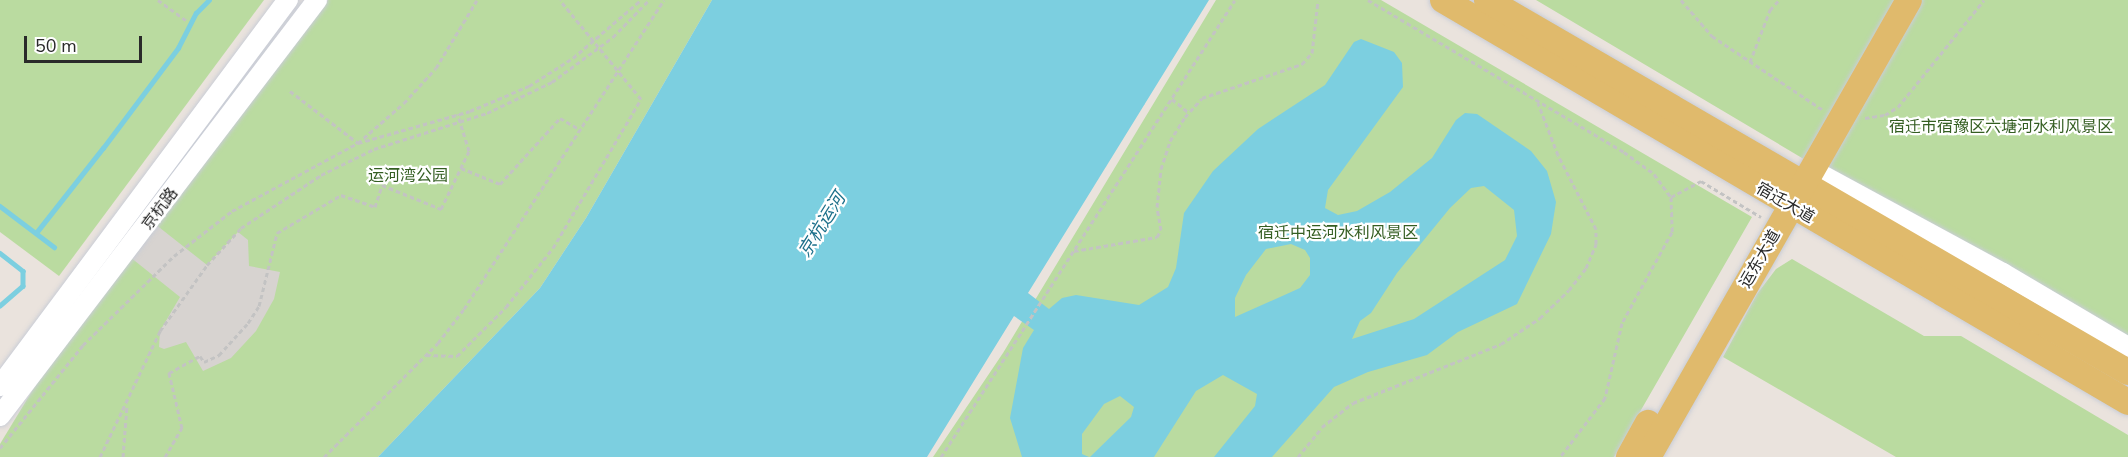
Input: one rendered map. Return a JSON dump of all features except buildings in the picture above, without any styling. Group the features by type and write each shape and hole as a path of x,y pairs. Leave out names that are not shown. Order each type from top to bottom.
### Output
{"main road":[{"name":"宿迁大道","path":"1443,0 1789,192 2128,372"},
{"name":"宿迁大道","path":"1487,0 1789,192 2128,402"},
{"name":"运东大道","path":"1833,117 1889,0"},
{"name":"运东大道","path":"1629,457 1833,117 1909,0"},
{"name":"运东大道","path":"1648,457 1789,192"}],"street":[{"name":"京杭路","path":"0,386 288,0"},
{"name":"京杭路","path":"0,416 317,0"},
{"path":"1789,192 2003,273 2128,347"}],"path":[{"path":"158,0 187,21"},
{"path":"358,143 436,68 477,0"},
{"path":"426,355 457,356 506,307 553,248 641,99 560,0"},
{"path":"0,448 83,345 174,256 232,211 358,143 458,114 529,86 593,41 641,0"},
{"path":"100,457 160,331 207,265 241,228 321,175 374,149 460,122 552,82 599,48 649,0"},
{"path":"324,457 426,355 465,309 664,0"},
{"path":"941,457 1235,0"},
{"path":"1074,251 1157,237 1161,230 1157,207 1161,169 1170,141 1188,112 1202,98 1302,64 1312,53 1318,0"},
{"path":"1368,0 1624,152 1654,174 1671,197 1672,232 1622,323 1605,399 1560,457"},
{"path":"1681,0 1712,36 1833,117 1885,115 1898,107 1984,0"},
{"path":"1750,62 1770,10 1779,0"},
{"path":"290,91 358,143"},
{"path":"1172,99 1188,112"},
{"path":"1298,457 1322,427 1353,403 1501,344 1539,318 1569,290 1587,267 1596,244 1596,229 1558,155 1538,101"},
{"path":"165,457 182,428 169,373 200,356 204,362 219,355 248,323 259,306 277,233 341,195 375,207 382,185 441,209 469,151 458,114"},
{"path":"461,168 500,184 560,118 581,130"},
{"path":"1671,197 1701,181 1789,192"},
{"path":"123,457 127,403"}],"green space":[{"path":"0,0 264,0 59,276 0,232"},
{"name":"运河湾公园","path":"328,0 712,0 586,218 540,288 378,457 0,457 0,444 46,368"},
{"name":"宿迁中运河水利风景区","path":"1216,0 1381,0 1752,217 1614,457 933,457 1003,353"},
{"name":"宿迁市宿豫区六塘河水利风景区","path":"1536,0 2128,0 2128,352 1851,187"},
{"path":"1792,259 1924,336 1961,336 2128,435 2128,457 1896,457 1723,357 1757,294 1776,269"}],"shaded area":[{"path":"155,224 207,265 238,232 248,240 249,266 280,272 274,299 256,331 231,358 203,371 186,342 164,349 159,347 160,331 180,297 130,257"}],"water":[{"name":"京杭运河","path":"712,0 1209,0 1028,293 1049,309 1062,298 1076,295 1139,305 1168,287 1176,268 1184,213 1213,171 1258,129 1325,85 1354,42 1361,39 1394,52 1402,63 1403,87 1328,190 1325,208 1338,215 1357,211 1390,192 1432,158 1456,120 1465,113 1477,114 1531,151 1547,171 1556,202 1551,234 1517,304 1458,332 1427,355 1368,372 1334,387 1272,457 1214,457 1255,406 1257,394 1223,375 1196,391 1154,457 1090,457 1131,417 1134,407 1120,396 1104,404 1082,434 1082,454 1089,457 1022,457 1010,418 1023,348 1034,330 1014,316 927,457 378,457 540,288 586,218","holes":["1484,186 1514,210 1517,236 1505,260 1414,319 1352,339 1360,321 1371,313 1397,273 1450,208 1471,188","1291,244 1305,250 1310,258 1310,275 1300,288 1235,317 1235,298 1246,275 1266,249"]}],"waterway":[{"path":"36,233 178,48 196,13 209,0"},
{"path":"0,206 54,247"},
{"path":"0,253 23,271 23,286 0,306"}]}
